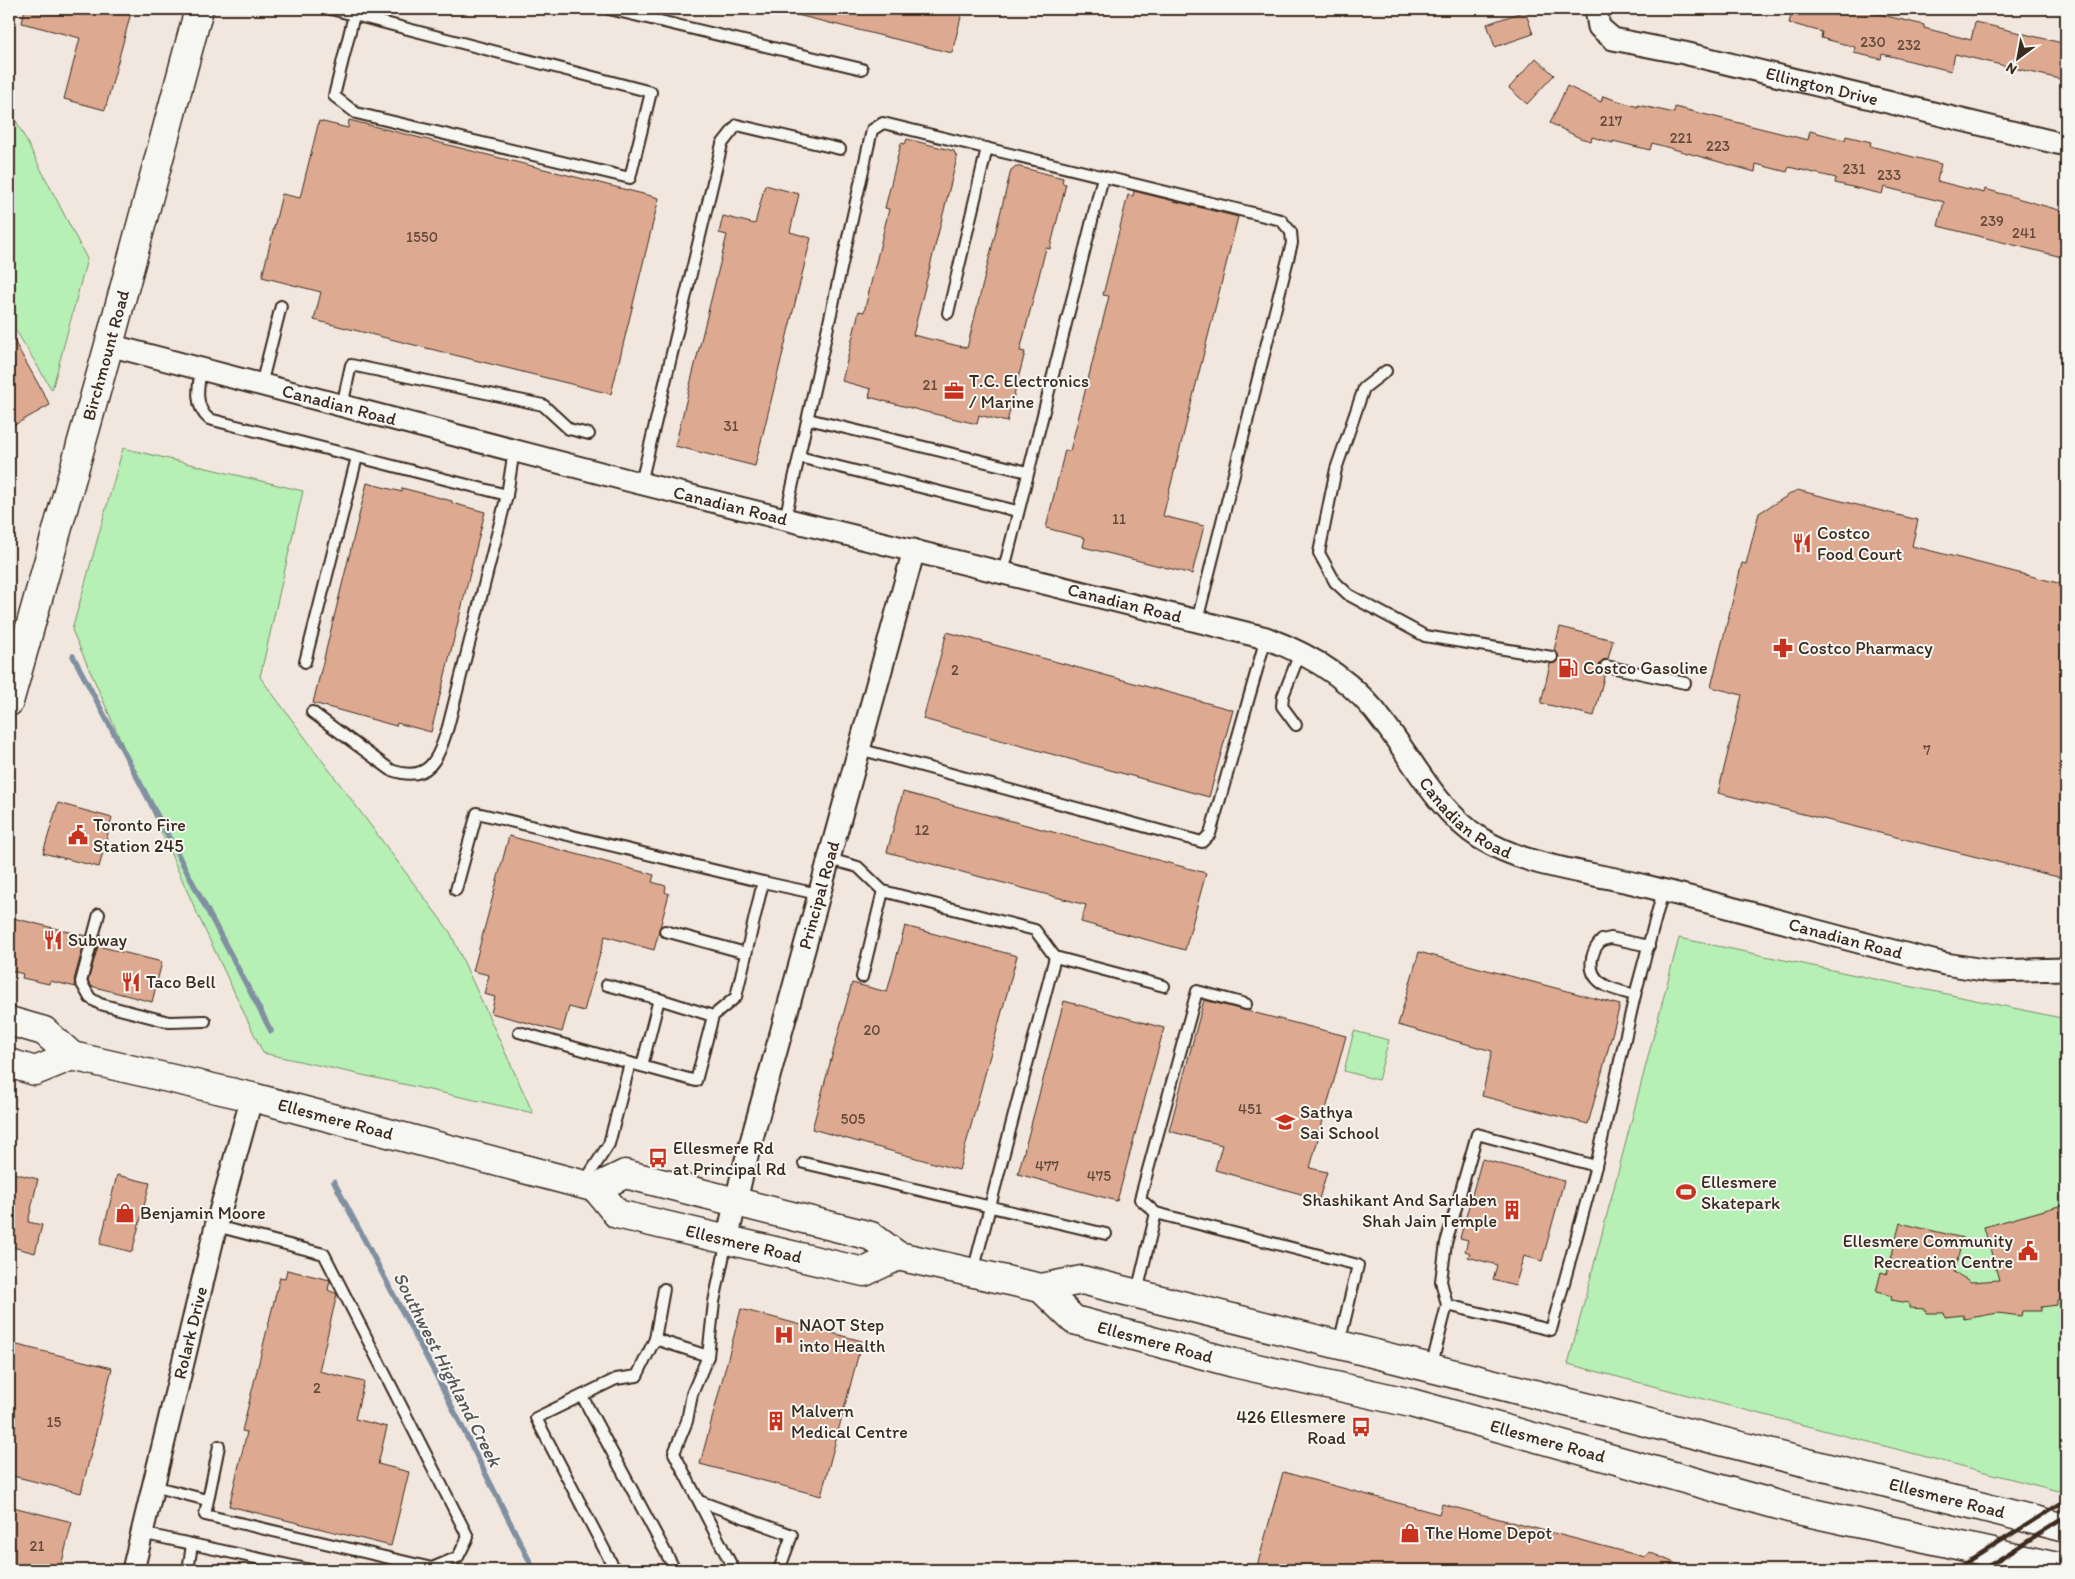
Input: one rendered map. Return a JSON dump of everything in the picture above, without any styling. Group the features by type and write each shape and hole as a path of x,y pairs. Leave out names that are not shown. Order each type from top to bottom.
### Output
{"main road":[{"name":"Birchmount Road","path":"9,702 109,345 199,9"},
{"name":"Ellesmere Road","path":"9,1021 44,1031 72,1056 252,1097 589,1186 617,1214 864,1272 898,1256"},
{"path":"9,1063 35,1071 72,1056"},
{"name":"Ellesmere Road","path":"589,1186 625,1174 871,1236 898,1256 1041,1288 1082,1280 2066,1528"},
{"name":"Ellesmere Road","path":"1041,1288 1074,1320 1234,1363 1411,1403 1789,1508 2066,1569"},
{"path":"1411,1403 1426,1368"}],"street":[{"name":"Ellington Drive","path":"1596,9 1599,26 1612,39 1684,53 2066,145"},
{"name":"Canadian Road","path":"109,345 641,483 1266,638 1321,664 1362,696 1384,722 1454,816 1479,837 1516,855 1945,964 1990,971 2066,969"},
{"name":"Principal Road","path":"727,1240 735,1203 818,894 914,550"},
{"name":"Rolark Drive","path":"133,1570 216,1226 252,1097"}],"lane":[{"path":"331,9 651,92 630,178 356,113 334,96 354,15"},
{"path":"609,9 862,69"},
{"path":"785,518 872,130 883,123 1280,220 1291,232 1292,243 1197,621"},
{"path":"641,483 722,144 737,125 840,149"},
{"path":"948,313 987,148"},
{"path":"1003,573 1017,511 1103,177"},
{"path":"262,385 281,306"},
{"path":"342,406 351,365 543,405 569,429 589,434"},
{"path":"201,370 199,405 203,414 209,419 507,495"},
{"path":"1386,370 1364,388 1336,469 1319,553 1335,582 1349,595 1425,636 1552,657"},
{"path":"808,419 1028,472"},
{"path":"312,712 391,770 408,774 419,773 434,764 448,727 507,495 514,450"},
{"path":"305,662 358,457"},
{"path":"799,457 1017,511"},
{"path":"859,749 1202,842 1210,834 1266,638"},
{"path":"1296,725 1282,706 1282,696 1300,653"},
{"path":"1606,666 1684,683"},
{"path":"456,890 477,813 818,894"},
{"path":"829,859 858,867 883,891 1035,930 1055,957 1164,986"},
{"path":"519,1032 696,1081 712,1016 736,997 764,882"},
{"path":"862,977 883,891"},
{"path":"1447,1305 1551,1330 1596,1166 1635,995 1663,891"},
{"path":"98,914 81,982 90,998 100,1004 169,1022 205,1021"},
{"path":"665,930 746,953"},
{"path":"1635,995 1613,990 1597,980 1591,970 1594,951 1602,940 1611,938 1649,946"},
{"path":"973,1273 1055,957"},
{"path":"607,984 712,1016"},
{"path":"1246,1004 1196,991 1140,1198 1156,1213 1358,1265 1339,1345"},
{"path":"642,1066 659,999"},
{"path":"589,1186 609,1144 630,1063"},
{"path":"1426,1368 1447,1305 1441,1281 1446,1243 1476,1134 1596,1166"},
{"path":"804,1163 1106,1234"},
{"path":"1137,1293 1156,1213"},
{"path":"216,1226 324,1254 468,1537 458,1557 432,1568 205,1515 219,1446"},
{"path":"727,1240 714,1302 708,1356 692,1394 687,1421 674,1453 734,1570"},
{"path":"615,1570 536,1418 616,1379 637,1376 655,1339 664,1289"},
{"path":"655,1339 708,1356"},
{"path":"582,1396 675,1570"},
{"path":"153,1486 207,1500"},
{"path":"699,1501 792,1535 779,1570"},
{"path":"141,1533 311,1570"},
{"path":"188,1570 192,1545"}],"green space":[{"path":"9,107 87,259 52,390 9,319"},
{"path":"123,448 303,491 260,677 450,932 533,1113 263,1053 196,911 72,630"},
{"path":"1679,938 2061,1018 2066,1016 2066,1486 2058,1491 1568,1364"},
{"path":"1354,1031 1389,1040 1378,1080 1344,1071"}],"building":[{"path":"25,9 132,9 105,110 64,99 80,38 22,23"},
{"path":"798,9 963,9 952,53 797,15"},
{"path":"1793,9 1857,9 1924,25 1924,28 1971,40 1975,22 2066,44 2064,80 1955,54 1951,71 1882,54 1881,59 1854,53 1855,47 1821,38 1822,32 1789,23"},
{"path":"1525,11 1533,34 1495,47 1487,24"},
{"path":"1536,58 1554,75 1527,104 1509,88"},
{"path":"1567,86 1601,102 1603,96 1638,107 1638,105 1674,113 1675,107 1808,140 1810,131 1845,140 1846,136 1871,142 1870,146 1941,164 1937,181 1984,193 1985,189 2066,212 2066,258 1938,226 1944,202 1884,187 1882,194 1835,183 1836,178 1789,167 1787,172 1756,164 1755,172 1652,143 1650,150 1592,137 1591,141 1580,138 1550,123"},
{"path":"349,120 659,198 611,394 314,320 321,292 262,277 282,194 300,198 319,121 348,128"},
{"path":"907,139 954,151 957,158 913,335 967,348 1011,170 1016,166 1063,178 1062,183 1066,184 1050,249 1046,248 1020,351 1025,352 1007,422 979,415 977,424 926,412 869,397 871,389 842,381 859,311 864,312 889,209 885,208 901,143 905,144"},
{"path":"765,185 799,194 790,232 811,238 755,466 675,446 727,235 719,233 723,216 755,224"},
{"path":"1134,191 1238,217 1163,516 1204,526 1192,574 1083,547 1085,538 1046,528 1065,450 1070,451 1109,296 1103,295 1128,195 1133,196"},
{"path":"9,332 50,405 9,428"},
{"path":"367,483 402,492 402,488 485,512 431,732 397,723 396,726 313,703"},
{"path":"1797,490 1918,520 1912,546 2066,585 2066,879 1718,793 1742,695 1711,687 1742,563 1746,564 1759,513"},
{"path":"1560,627 1613,640 1608,659 1603,660 1599,664 1600,669 1605,673 1594,716 1541,703 1550,664 1555,663 1559,659 1558,654 1554,650"},
{"path":"947,632 1233,710 1209,797 923,719"},
{"path":"903,792 1206,873 1185,950 1081,922 1086,905 887,852"},
{"name":"Toronto Fire Station 245","path":"58,803 112,818 99,867 43,853"},
{"path":"509,836 654,875 652,882 666,886 665,892 669,894 654,950 605,936 584,1011 569,1007 562,1032 491,1013 495,997 484,994 489,975 473,971"},
{"path":"9,917 86,936 74,980 76,987 50,981 49,984 22,978 23,974 9,970"},
{"path":"905,926 1017,956 959,1170 812,1129 852,983 887,992"},
{"name":"Taco Bell","path":"98,946 162,962 152,1002 91,986 88,981"},
{"path":"1419,952 1620,1005 1588,1124 1482,1096 1492,1051 1398,1025"},
{"path":"1204,1000 1346,1036 1310,1168 1327,1172 1319,1199 1215,1170 1222,1145 1169,1131"},
{"path":"1064,1001 1164,1028 1117,1201 1018,1174"},
{"name":"Shashikant And Sarlaben Shah Jain Temple","path":"1482,1159 1564,1181 1542,1261 1524,1256 1515,1286 1493,1280 1497,1265 1468,1257 1470,1253 1465,1251 1468,1240 1460,1238"},
{"path":"9,1172 38,1179 28,1222 42,1225 35,1253 9,1246"},
{"name":"Benjamin Moore","path":"117,1175 150,1183 132,1252 100,1244"},
{"name":"Ellesmere Community Recreation Centre","path":"2066,1204 2066,1299 2057,1301 2057,1305 2041,1307 2041,1311 2022,1311 2021,1316 1998,1313 1964,1319 1963,1315 1945,1317 1944,1313 1926,1313 1926,1309 1909,1308 1909,1303 1891,1300 1892,1296 1876,1292 1881,1272 1887,1274 1900,1223 1963,1238 1954,1272 1971,1282 1999,1280 1984,1227"},
{"path":"287,1270 330,1280 328,1290 337,1294 319,1371 364,1382 355,1419 387,1427 378,1464 409,1472 391,1546 229,1506 247,1432 242,1431 280,1277 285,1278"},
{"name":"Malvern Medical Centre","path":"741,1309 862,1341 821,1496 700,1464"},
{"path":"9,1343 112,1368 81,1493 9,1475"},
{"name":"The Home Depot","path":"1283,1472 1439,1514 1442,1504 1645,1557 1649,1552 1691,1570 1256,1570"},
{"path":"9,1506 72,1522 60,1570 9,1570"}],"waterway":[{"name":"Southwest Highland Creek","path":"73,656 271,1031"},
{"name":"Southwest Highland Creek","path":"334,1182 438,1379 534,1570"}],"railway":[{"path":"1955,1570 2066,1500"},
{"path":"1982,1570 2066,1517"}],"place":[{"name":"T.C. Electronics / Marine","path":"954,391"},
{"name":"Costco Food Court","path":"1802,543"},
{"name":"Costco Pharmacy","path":"1783,648"},
{"name":"Costco Gasoline","path":"1568,668"},
{"name":"Toronto Fire Station 245","path":"78,835"},
{"name":"Subway","path":"53,940"},
{"name":"Taco Bell","path":"131,982"},
{"name":"Sathya Sai School","path":"1285,1122"},
{"name":"Ellesmere Rd at Principal Rd","path":"658,1158"},
{"name":"Ellesmere Skatepark","path":"1686,1192"},
{"name":"Shashikant And Sarlaben Shah Jain Temple","path":"1512,1210"},
{"name":"Benjamin Moore","path":"125,1213"},
{"name":"Ellesmere Community Recreation Centre","path":"2028,1251"},
{"name":"NAOT Step into Health","path":"784,1335"},
{"name":"Malvern Medical Centre","path":"776,1421"},
{"name":"426 Ellesmere Road","path":"1361,1427"},
{"name":"The Home Depot","path":"1410,1533"}]}
